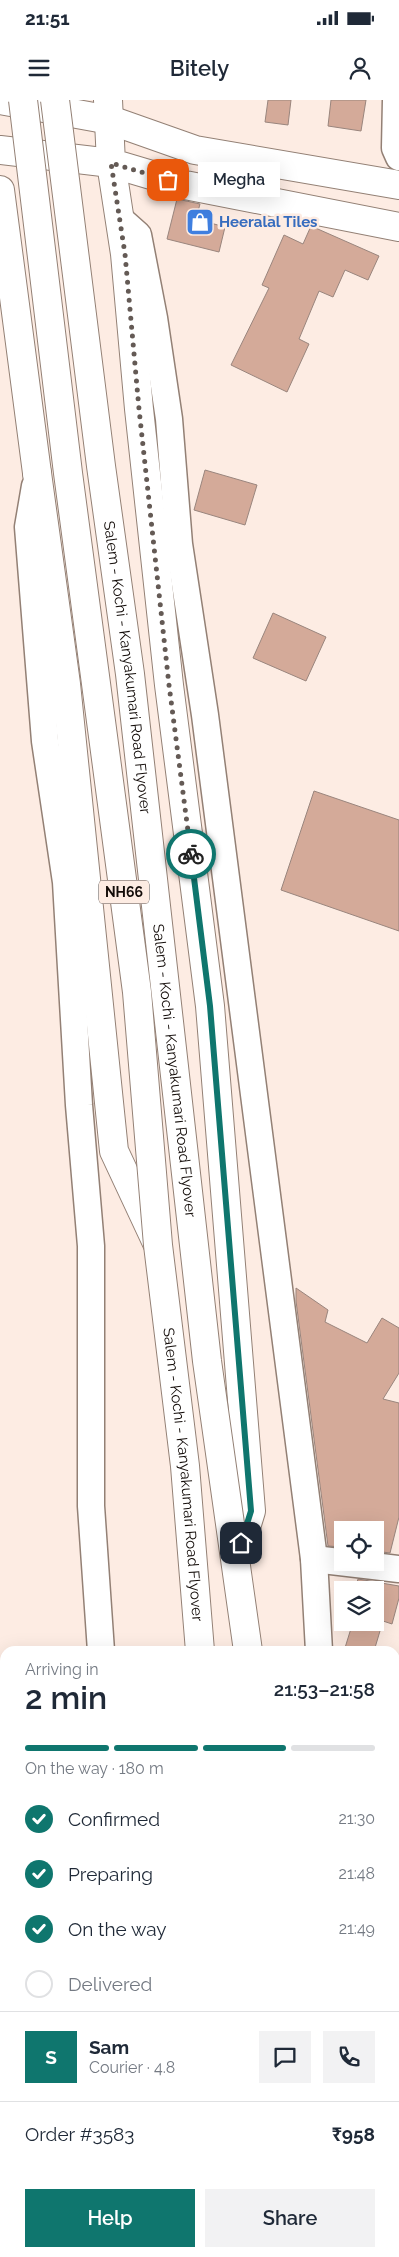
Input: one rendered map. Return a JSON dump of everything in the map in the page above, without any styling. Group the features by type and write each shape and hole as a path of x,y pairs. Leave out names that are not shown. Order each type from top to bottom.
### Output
{"main road":[{"path":"0,100 109,110 195,150 399,185"},
{"name":"Salem - Kochi - Kanyakumari Road Flyover","path":"23,100 68,472 137,992 158,1244 185,1466 200,1646"},
{"name":"Salem - Kochi - Kanyakumari Road Flyover","path":"55,100 130,674 206,1351 228,1520 236,1560 247,1646"},
{"path":"109,110 111,163 120,219 169,685 210,1006 251,1511 236,1560"},
{"path":"0,150 111,163 185,185 399,227"},
{"path":"0,190 66,684 114,1151 158,1244"}],"street":[{"path":"396,100 395,148 399,156"},
{"path":"120,219 138,235 154,318 169,419 179,544 205,715 314,1559 319,1646"},
{"path":"37,473 28,527 45,741 66,882 79,1105 91,1246 92,1506 101,1646"},
{"path":"314,1559 399,1569"}],"building":[{"path":"268,100 291,100 288,125 265,122"},
{"path":"331,100 366,100 361,131 328,126"},
{"path":"177,199 200,204 196,219 225,227 219,252 167,239"},
{"path":"311,226 379,256 368,280 345,270 333,297 319,291 299,339 309,344 287,392 231,365 269,288 262,285 284,235 303,244"},
{"path":"205,470 257,485 245,525 194,510"},
{"path":"273,613 326,637 306,681 253,658"},
{"path":"314,791 399,820 399,931 281,890"},
{"path":"296,1288 328,1310 325,1322 367,1343 382,1318 399,1328 399,1373 383,1399 399,1403 399,1517 390,1553 384,1552 384,1521 334,1521 334,1546 328,1546 296,1301"},
{"path":"384,1583 399,1586 399,1598 392,1624 384,1621"},
{"path":"350,1631 380,1631 376,1646 346,1646"}],"way so far":[{"path":"168,180 111,163 125,254 139,409 169,685 191,854"}],"place":[{"name":"Megha","path":"168,180"},
{"name":"Heeralal Tiles","path":"200,222"}],"route":[{"path":"191,854 210,1006 251,1511 241,1543"}]}
